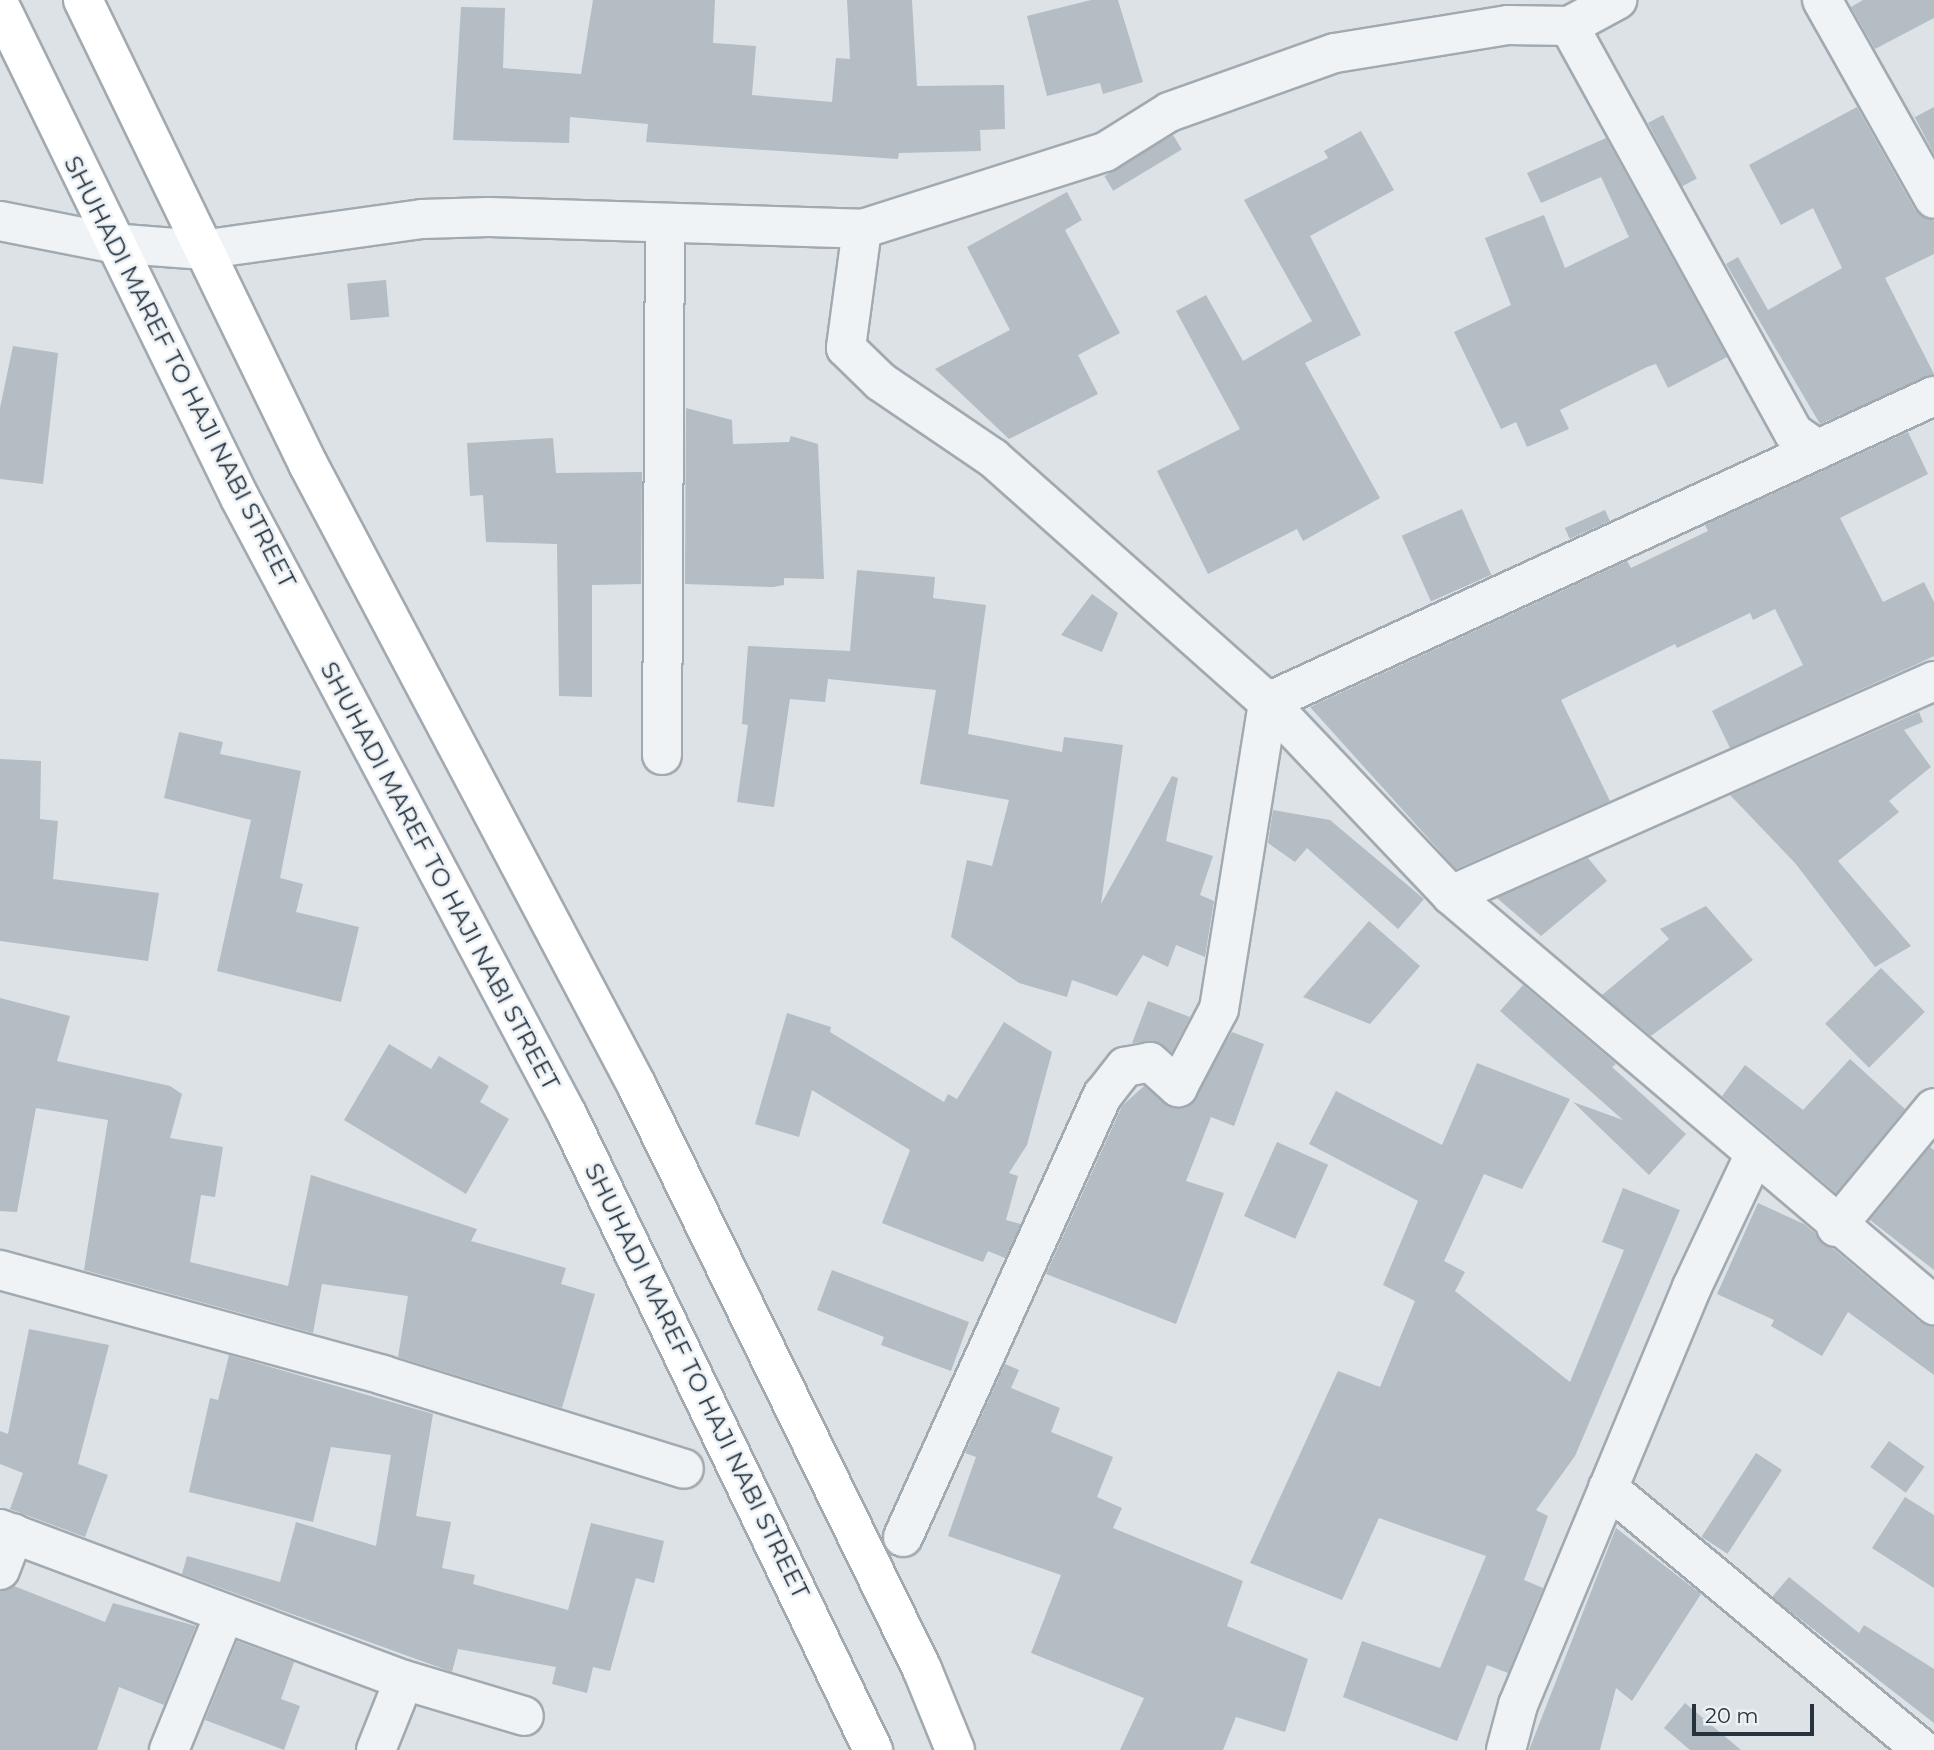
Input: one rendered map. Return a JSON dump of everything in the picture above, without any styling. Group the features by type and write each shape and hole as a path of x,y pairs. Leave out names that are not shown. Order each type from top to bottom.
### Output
{"main road":[{"path":"83,0 201,250 638,1086 922,1669 954,1750"},
{"name":"SHUHADI MAREF TO HAJI NABI STREET","path":"0,6 111,243 568,1116 873,1750"}],"street":[{"path":"0,220 111,243 201,250 422,219 665,225 752,221 862,229 1104,152 1169,112 1335,53 1502,12 1569,26 1617,0"},
{"path":"1822,0 1934,199"},
{"path":"1569,26 1794,433 1818,450"},
{"path":"662,755 665,225"},
{"path":"862,229 846,348 881,382 993,458 1268,702 1451,895 1755,1154 1836,1227 1934,1305"},
{"path":"1268,702 1934,396"},
{"path":"1451,895 1934,681"},
{"path":"903,1537 1103,1095 1125,1068 1150,1062 1178,1087 1219,1009 1268,702"},
{"path":"1836,1227 1934,1108"},
{"path":"1506,1750 1518,1705 1608,1488 1755,1154"},
{"path":"0,1269 383,1375 684,1469"},
{"path":"1608,1488 1922,1750"},
{"path":"0,1570 7,1532 404,1680 524,1716"},
{"path":"169,1750 224,1615"},
{"path":"376,1750 404,1680"}],"building":[{"path":"593,0 715,0 713,43 756,46 752,95 832,102 836,58 850,59 847,0 912,0 917,86 1004,85 1005,129 980,130 981,151 899,153 898,159 646,142 648,124 570,117 569,143 453,140 461,7 505,8 503,68 581,74"},
{"path":"1091,0 1118,0 1143,82 1103,94 1100,83 1047,96 1027,16"},
{"path":"1863,0 1934,0 1934,18 1875,49 1851,7"},
{"path":"1898,85 1915,117 1934,107 1934,154"},
{"path":"1857,107 1915,210 1934,221 1934,254 1885,278 1934,374 1820,424 1726,264 1738,257 1768,310 1842,268 1813,208 1781,225 1749,165"},
{"path":"1663,115 1697,179 1682,187 1648,123"},
{"path":"1361,131 1394,190 1310,236 1361,335 1305,363 1380,498 1303,541 1297,529 1208,574 1157,471 1240,429 1176,311 1206,295 1243,361 1312,321 1244,200 1328,158 1324,151"},
{"path":"1173,135 1182,150 1113,191 1104,176"},
{"path":"1606,138 1727,357 1668,388 1656,364 1647,367 1560,410 1569,429 1527,447 1516,422 1501,429 1454,332 1511,305 1485,238 1544,215 1565,268 1629,237 1601,177 1541,203 1527,173"},
{"path":"1067,192 1082,220 1065,230 1120,333 1078,355 1098,394 1009,439 935,369 1010,330 967,247"},
{"path":"386,280 389,317 350,320 347,283"},
{"path":"13,346 58,353 43,484 0,479 0,408"},
{"path":"686,408 732,420 733,444 789,442 791,436 818,444 824,579 784,578 784,585 773,587 685,584"},
{"path":"1908,432 1928,474 1840,518 1883,602 1924,582 1934,602 1934,656 1915,665 1730,748 1712,711 1803,665 1775,609 1753,620 1750,613 1677,648 1675,644 1561,700 1610,801 1456,869 1310,707 1627,561 1631,568 1708,531 1705,525"},
{"path":"553,438 556,473 642,472 641,584 592,585 592,697 559,696 557,544 486,542 483,495 470,496 467,443"},
{"path":"1462,509 1491,575 1431,602 1402,536"},
{"path":"1605,510 1610,521 1570,539 1565,528"},
{"path":"857,570 935,577 933,598 986,605 968,734 1062,752 1064,737 1123,745 1101,904 1172,776 1178,778 1166,841 1213,856 1200,895 1214,901 1205,957 1176,945 1168,967 1143,955 1117,996 1072,980 1067,997 1019,983 951,937 967,860 992,866 1009,800 920,784 936,690 828,679 825,702 790,699 774,807 737,802 748,725 742,724 748,646 850,651"},
{"path":"1092,594 1118,613 1102,652 1061,635"},
{"path":"1919,712 1923,722 1904,730 1931,767 1889,801 1899,812 1838,861 1911,946 1875,967 1795,863 1730,795"},
{"path":"179,732 223,742 220,754 301,771 280,878 303,884 296,912 359,927 341,1002 217,971 251,820 164,798"},
{"path":"0,759 41,761 40,819 58,821 53,879 159,893 148,961 0,941"},
{"path":"1273,810 1330,820 1424,899 1398,929 1307,848 1295,862 1268,843"},
{"path":"1588,858 1607,881 1541,936 1497,898"},
{"path":"1706,906 1753,960 1651,1036 1602,995 1669,939 1660,929"},
{"path":"1369,921 1420,966 1370,1024 1303,997"},
{"path":"1881,968 1925,1012 1869,1068 1825,1024"},
{"path":"1523,985 1616,1064 1612,1067 1686,1134 1649,1175 1573,1102 1623,1120 1500,1011"},
{"path":"0,998 70,1016 57,1061 170,1086 182,1094 170,1138 223,1147 215,1197 201,1195 190,1262 288,1286 311,1175 477,1229 471,1241 566,1268 561,1284 595,1294 562,1408 398,1357 408,1296 322,1284 313,1333 84,1270 108,1120 36,1108 17,1212 0,1211"},
{"path":"1148,1001 1190,1017 1172,1052 1155,1041 1132,1043"},
{"path":"787,1013 831,1027 830,1032 944,1102 948,1094 957,1099 1004,1022 1052,1052 1027,1145 1009,1173 1018,1176 1006,1220 1021,1224 1005,1258 988,1251 983,1262 882,1223 910,1150 812,1090 799,1137 755,1124"},
{"path":"1232,1032 1264,1044 1234,1126 1211,1117 1186,1181 1224,1193 1176,1324 1046,1274 1122,1106 1144,1086 1175,1108 1189,1106"},
{"path":"389,1044 431,1069 439,1056 489,1086 480,1102 509,1119 466,1194 344,1120"},
{"path":"1850,1059 1905,1109 1836,1193 1722,1096 1745,1065 1803,1110"},
{"path":"1477,1063 1570,1099 1522,1189 1484,1174 1444,1261 1465,1272 1455,1291 1570,1382 1624,1250 1602,1242 1623,1188 1680,1210 1575,1456 1536,1510 1548,1516 1524,1580 1543,1588 1508,1673 1487,1665 1457,1741 1343,1697 1362,1641 1440,1668 1486,1556 1379,1518 1342,1600 1250,1563 1338,1371 1380,1387 1415,1301 1383,1285 1418,1201 1309,1144 1336,1091 1442,1145"},
{"path":"1277,1142 1328,1165 1295,1239 1244,1216"},
{"path":"1930,1147 1934,1150 1934,1270 1870,1220"},
{"path":"1758,1203 1804,1224 1920,1322 1934,1326 1934,1375 1848,1312 1822,1356 1771,1326 1774,1320 1717,1294"},
{"path":"832,1270 969,1322 951,1371 881,1345 884,1337 817,1310"},
{"path":"29,1329 109,1345 78,1464 108,1475 85,1537 10,1509 23,1473 0,1464 0,1431 8,1434"},
{"path":"229,1355 433,1414 416,1516 451,1522 442,1568 475,1575 473,1584 568,1610 591,1523 664,1541 654,1583 636,1578 610,1671 593,1667 587,1693 552,1684 556,1667 458,1649 452,1672 182,1574 187,1556 280,1582 296,1522 376,1546 391,1455 331,1447 313,1522 189,1492 210,1398 218,1400"},
{"path":"1005,1364 1019,1370 1011,1388 1060,1408 1051,1432 1113,1457 1097,1497 1122,1508 1113,1528 1243,1581 1227,1626 1308,1659 1285,1732 1236,1717 1223,1750 1120,1750 1144,1698 1031,1653 1061,1575 948,1536 976,1457 965,1453"},
{"path":"1889,1441 1925,1467 1906,1493 1870,1467"},
{"path":"1756,1453 1782,1470 1728,1554 1702,1537"},
{"path":"1905,1497 1934,1515 1934,1588 1872,1548"},
{"path":"1616,1528 1701,1594 1632,1701 1616,1688 1600,1750 1529,1750"},
{"path":"1789,1577 1859,1633 1864,1625 1934,1669 1934,1723 1772,1597"},
{"path":"14,1586 105,1622 113,1603 196,1626 164,1705 119,1687 97,1750 0,1750 0,1591"},
{"path":"237,1641 294,1662 281,1699 300,1706 284,1750 205,1720"},
{"path":"1685,1703 1741,1750 1690,1750 1664,1728"}]}
